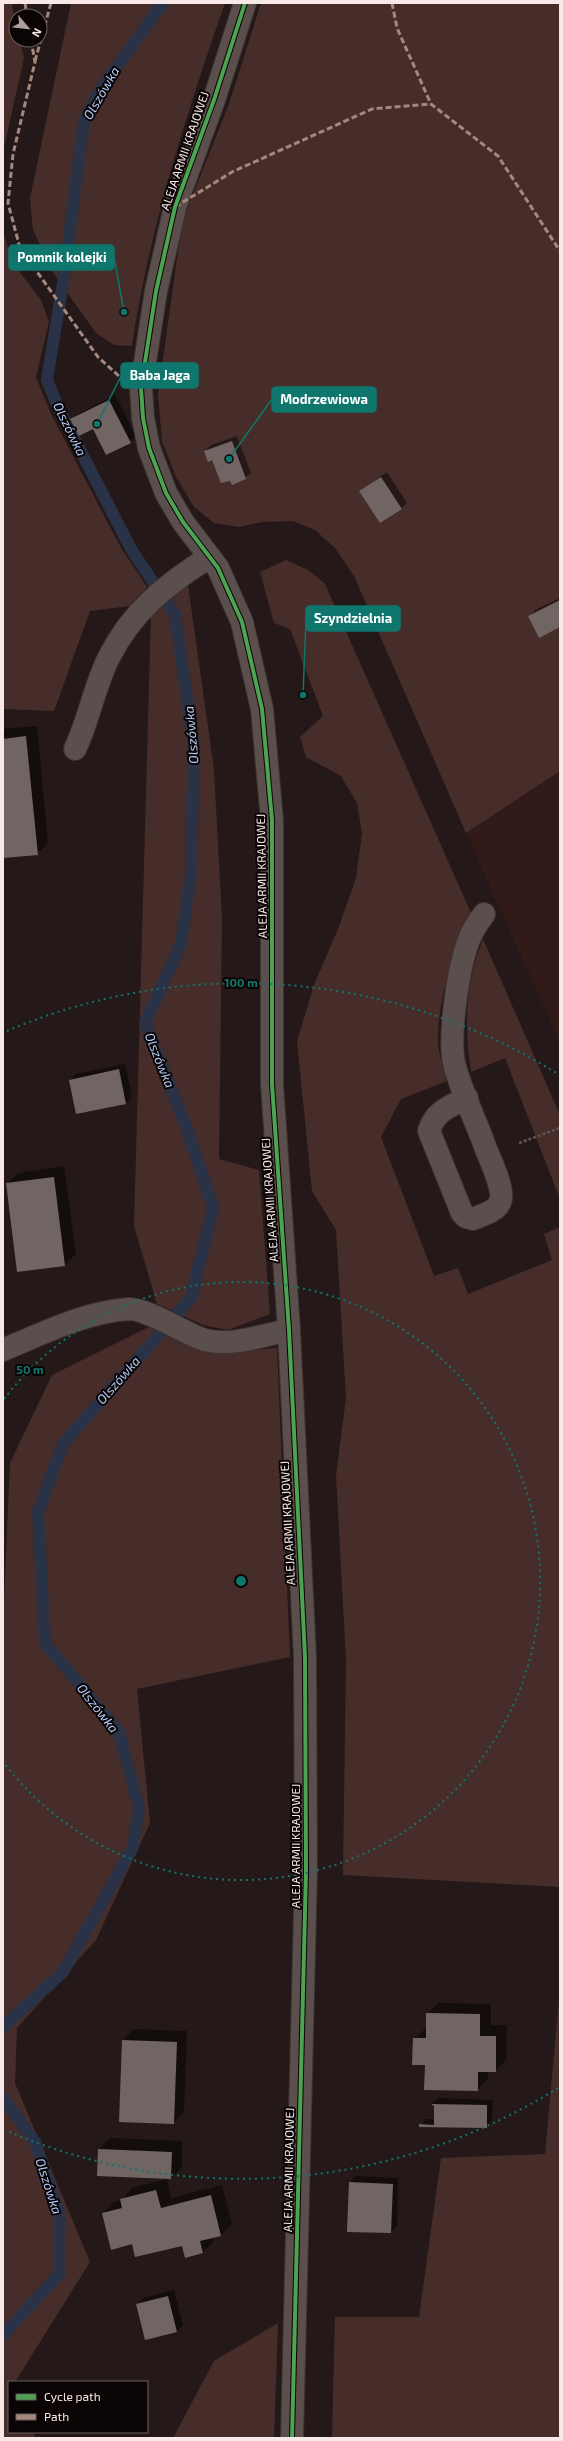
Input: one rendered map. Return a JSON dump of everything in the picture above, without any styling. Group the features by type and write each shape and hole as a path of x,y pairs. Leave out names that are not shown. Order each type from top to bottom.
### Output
{"street":[{"name":"ALEJA ARMII KRAJOWEJ","path":"245,3 175,207 156,291 141,388 143,418 149,448 166,494 183,522 218,568 242,622 262,708 272,820 272,1084 289,1330 305,1657 306,1871 292,2438"},
{"path":"75,749 85,728 94,695 109,657 141,608 175,579 209,557"},
{"path":"466,1098 440,1111 432,1122 429,1131 462,1213 466,1217 473,1220 498,1207 501,1200 501,1190 454,1066 455,998 471,936 484,914"},
{"path":"3,1350 89,1316 131,1309 158,1318 205,1340 230,1342 289,1330"}],"path":[{"path":"531,1139 560,1128"}],"shaded area":[{"path":"3,3 14,3 12,8 8,8 8,48 22,48 24,58 3,152"},
{"path":"71,3 225,3 196,87 170,173 148,259 132,346 114,345 96,333 54,274 33,230 30,198"},
{"path":"261,3 560,3 560,771 466,833 354,576 335,548 315,530 293,521 262,522 239,527 214,523 194,507 176,477 162,441 158,395 182,222 229,104"},
{"path":"3,231 12,262 41,300 49,322 36,377 51,414 120,546 147,587 129,606 90,611 54,711 3,709"},
{"path":"286,560 308,570 325,584 471,913 453,960 440,1009 438,1042 440,1057 447,1081 401,1099 381,1137 434,1276 458,1268 468,1294 552,1260 544,1234 560,1227 560,1887 343,1875 346,1659 336,1475 346,1398 336,1230 312,1191 297,1041 314,985 338,929 356,878 362,833 357,803 341,776 306,757 300,737 323,716 290,629 274,623 260,572"},
{"path":"188,585 214,770 222,918 219,1159 259,1170 270,1314 228,1330 203,1325 157,1304 134,1226 151,613 172,593"},
{"path":"560,771 560,1042 466,833"},
{"path":"483,939 560,1115 560,1199 505,1058 471,1072 467,1038 469,988 477,955"},
{"path":"151,1326 231,1352 277,1348 290,1657 137,1689 150,1823 96,1940 17,2028 15,2083 90,2262 16,2381 8,2381 8,2433 33,2433 35,2438 3,2438 3,1626 10,1463 52,1375"},
{"path":"560,1989 560,2438 332,2438 335,2317 419,2317 441,2158 545,2154"},
{"path":"278,2323 274,2438 173,2438 214,2361"}],"building":[{"path":"109,400 131,443 106,455 93,429 79,436 70,419"},
{"path":"232,441 246,479 232,485 230,481 221,483 212,460 208,462 204,451"},
{"path":"381,477 402,509 380,523 359,491"},
{"path":"560,600 560,627 539,638 528,616"},
{"path":"26,736 38,855 3,858 3,739"},
{"path":"119,1069 126,1104 76,1114 69,1080"},
{"path":"54,1177 65,1266 17,1272 6,1183"},
{"path":"426,2013 480,2014 480,2036 496,2036 496,2072 478,2072 478,2091 424,2090 425,2065 412,2065 413,2038 426,2038"},
{"path":"122,2040 177,2042 174,2124 119,2122"},
{"path":"431,2104 487,2105 487,2128 419,2127 419,2124 434,2125 434,2106"},
{"path":"98,2149 172,2152 171,2179 97,2176"},
{"path":"349,2182 393,2184 391,2233 347,2232"},
{"path":"156,2190 161,2208 211,2195 221,2236 200,2241 203,2253 185,2258 182,2246 135,2257 132,2244 111,2250 102,2213 122,2208 120,2199"},
{"path":"168,2296 177,2332 145,2340 136,2304"}],"waterway":[{"name":"Olszówka","path":"3,2027 63,1972 133,1847 139,1808 119,1732 45,1643 38,1512 63,1444 191,1298 213,1207 187,1129 145,1023 181,944 191,874 194,746 175,615 131,549 59,409 47,380 64,276 84,120 105,83 163,3"},
{"name":"Olszówka","path":"3,2098 35,2142 60,2215 60,2273 3,2335"}],"marked path":[{"path":"25,3 26,8"},
{"path":"35,61 51,3"},
{"path":"392,3 397,28 431,104 498,156 560,251"},
{"path":"32,48 35,62 13,154 8,203 20,248 98,357 121,378 141,388"},
{"path":"175,207 232,172 372,109 431,104"}],"cycle path":[{"path":"245,3 214,100 175,207 156,291 141,388 143,418 149,448 166,493 183,522 218,568 242,622 262,709 272,820 272,1084 289,1330 305,1657 306,1871 292,2438"}],"place":[{"name":"Pomnik kolejki","path":"124,312"},
{"name":"Baba Jaga","path":"97,424"},
{"name":"Modrzewiowa","path":"229,459"},
{"name":"Szyndzielnia","path":"303,695"}]}
